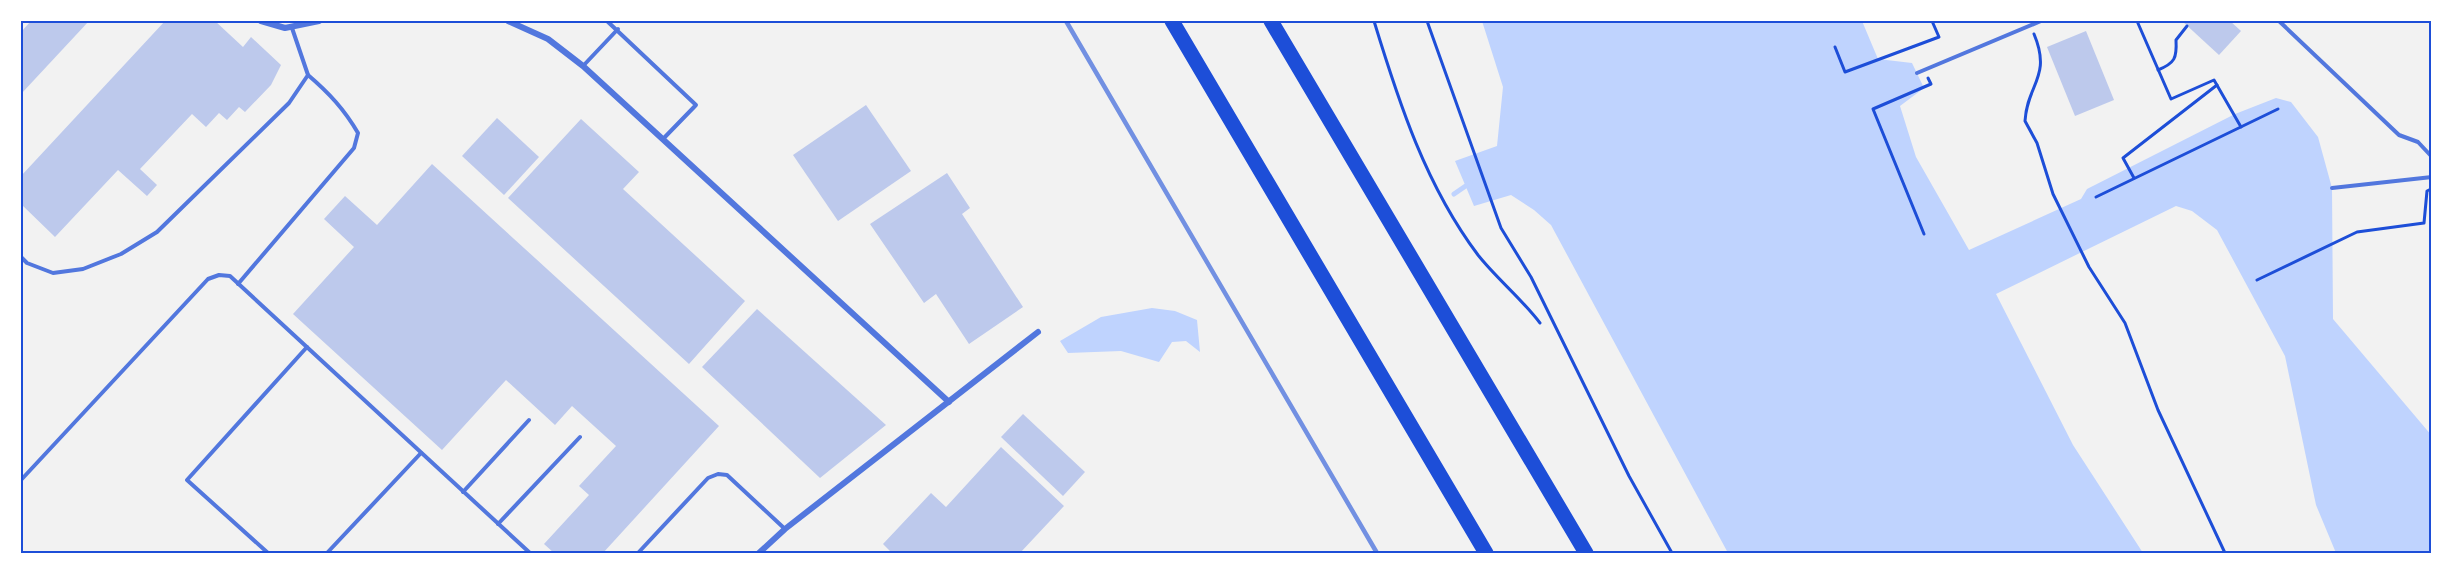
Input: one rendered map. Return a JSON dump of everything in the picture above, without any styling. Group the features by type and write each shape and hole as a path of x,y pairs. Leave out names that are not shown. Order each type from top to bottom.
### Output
{"highway":[{"path":"1172,21 1486,553"},
{"path":"1271,21 1586,553"}],"street":[{"path":"261,21 278,28 292,28 320,21"},
{"path":"507,21 548,39 583,66 949,402"},
{"path":"759,553 785,529 1038,332"}],"lane":[{"path":"607,21 696,105 663,139"},
{"path":"1917,73 2029,23 2041,21"},
{"path":"2279,21 2399,135 2418,142 2432,157"},
{"path":"238,284 354,148 358,133 333,96 308,75 292,28"},
{"path":"583,66 618,29"},
{"path":"21,257 27,263 53,273 83,269 121,254 157,232 289,103 308,75"},
{"path":"2332,188 2432,177"},
{"path":"21,480 208,279 219,275 230,276 530,553"},
{"path":"268,553 187,480 307,347"},
{"path":"463,492 529,420"},
{"path":"498,524 580,437"},
{"path":"327,553 421,453"},
{"path":"638,553 708,478 718,474 727,475 785,529"}],"path":[{"path":"1374,21 1414,139 1438,191 1480,257 1540,323"},
{"path":"1427,21 1502,228 1531,277 1629,476 1672,553"},
{"path":"1835,47 1845,72 1939,37 1932,21"},
{"path":"2137,21 2171,99 2214,80 2241,127"},
{"path":"2029,23 2040,50 2041,68 2025,121 2037,143 2053,194 2089,267 2125,323 2154,402 2225,553"},
{"path":"2158,70 2174,62 2177,56 2176,40 2187,26"},
{"path":"1924,234 1873,110 1931,84"},
{"path":"2134,178 2123,158 2217,85"},
{"path":"2096,197 2278,110"},
{"path":"2257,280 2357,232 2424,224 2427,191 2431,189"}],"water":[{"path":"1482,21 1862,21 1878,59 1912,63 1924,88 1900,106 1916,157 1969,250 2081,199 2087,189 2235,114 2276,98 2291,102 2318,137 2332,188 2333,319 2432,436 2432,553 2336,553 2316,505 2285,356 2217,230 2192,211 2176,206 1996,294 2073,445 2143,553 1728,553 1551,225 1511,195 1474,206 1455,161 1497,146 1503,87"},
{"path":"1152,308 1175,311 1197,320 1200,352 1186,341 1172,342 1159,362 1121,351 1068,353 1060,341 1101,317"}],"building":[{"path":"31,21 89,21 21,94 21,32"},
{"path":"165,21 215,21 243,47 251,37 281,65 271,85 245,112 239,107 227,120 219,113 206,127 192,114 140,169 157,185 147,196 118,170 55,237 21,204 21,176"},
{"path":"2182,21 2230,21 2241,31 2219,55"},
{"path":"2086,31 2114,100 2075,116 2047,47"},
{"path":"866,105 911,171 838,221 793,155"},
{"path":"497,118 539,157 504,195 462,156"},
{"path":"581,119 639,172 623,189 745,301 689,364 508,198"},
{"path":"432,164 719,426 603,553 554,553 544,544 589,495 579,486 616,446 572,406 555,425 506,380 442,450 293,314 354,247 324,219 345,196 377,225"},
{"path":"947,173 970,208 962,214 1023,307 969,344 936,294 924,303 870,224"},
{"path":"757,309 886,425 820,478 702,367"},
{"path":"1023,414 1085,472 1063,496 1001,437"},
{"path":"1001,447 1064,506 1020,553 892,553 883,544 931,493 946,507"}],"waterway":[{"path":"1454,194 1470,183"}],"railway":[{"path":"1066,21 1377,553"}]}
